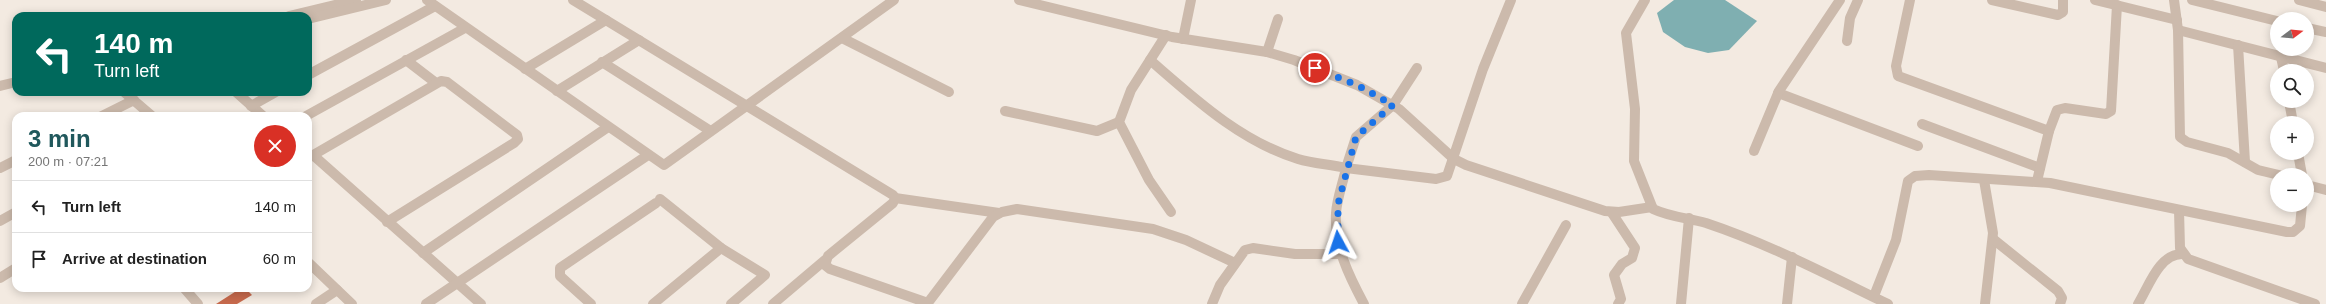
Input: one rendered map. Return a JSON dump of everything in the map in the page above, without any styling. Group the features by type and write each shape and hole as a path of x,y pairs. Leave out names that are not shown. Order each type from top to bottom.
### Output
{"street":[{"path":"306,12 356,0"},
{"path":"312,18 386,0"},
{"path":"573,0 748,104 895,198 999,213 1017,209 1153,229 1186,240 1235,263"},
{"path":"312,73 431,3 648,155 660,163 666,164 709,130 894,0"},
{"path":"1019,0 1183,39 1267,52 1342,78 1393,105 1411,119 1454,159 1555,195 1612,213 1652,207"},
{"path":"1183,39 1191,0"},
{"path":"1150,60 1215,115 1243,133 1298,159 1346,168 1440,179 1449,174 1483,69 1511,0"},
{"path":"1645,0 1626,33 1635,110 1634,161 1652,207 1658,212 1689,218 1792,257 1880,301 1896,240 1908,181 1911,178 1929,175 1984,180 2037,182 2287,232 2293,232 2300,226 2301,212"},
{"path":"1754,151 1778,93 1840,0"},
{"path":"1847,41 1850,18 1858,0"},
{"path":"1910,0 1896,66 1898,76 2049,131"},
{"path":"1992,0 2009,2 2058,15 2063,12 2063,0"},
{"path":"2095,0 2117,5 2238,46 2326,68"},
{"path":"2174,0 2178,25 2180,137 2187,142 2228,153 2258,170 2270,173"},
{"path":"2192,0 2270,19"},
{"path":"2299,0 2326,7"},
{"path":"2320,0 2326,1"},
{"path":"2037,182 2049,131 2055,113 2061,109 2106,114 2111,111 2117,5"},
{"path":"1267,52 1278,19"},
{"path":"525,69 606,20"},
{"path":"312,113 465,28"},
{"path":"2314,29 2326,32"},
{"path":"1166,35 1131,90 1119,116 1119,122 1149,180 1171,212"},
{"path":"842,38 920,75 949,92"},
{"path":"557,91 639,40"},
{"path":"2238,46 2245,162"},
{"path":"2281,57 2282,64"},
{"path":"406,60 436,83"},
{"path":"602,62 709,130"},
{"path":"1364,304 1341,254 1336,214 1346,168 1356,137 1393,105 1416,68"},
{"path":"312,155 436,83 447,82 515,132 518,139 388,222"},
{"path":"0,86 12,83"},
{"path":"0,92 12,89"},
{"path":"1778,93 1918,146"},
{"path":"129,96 148,112"},
{"path":"240,96 258,112"},
{"path":"251,106 269,96"},
{"path":"110,112 134,100"},
{"path":"1005,111 1097,131 1119,122"},
{"path":"1922,124 2040,168"},
{"path":"423,254 608,127"},
{"path":"426,304 648,155"},
{"path":"312,158 481,304"},
{"path":"0,168 12,162"},
{"path":"1984,180 1993,239 1985,304"},
{"path":"2314,186 2326,190"},
{"path":"773,304 893,202 895,198"},
{"path":"591,304 560,276 560,268 658,201 721,248 765,276 731,304"},
{"path":"2179,210 2180,248 2182,254"},
{"path":"825,260 826,266 830,269 928,303 993,217 999,213"},
{"path":"1612,213 1614,222 1624,231 1635,248 1632,258 1622,264 1614,275 1621,299 1618,304"},
{"path":"0,221 12,214"},
{"path":"1681,304 1689,218"},
{"path":"1522,304 1566,224"},
{"path":"1993,239 2058,291 2062,298 2060,304"},
{"path":"653,304 721,248"},
{"path":"1212,304 1220,285 1243,252 1249,248 1295,254 1341,254"},
{"path":"2138,304 2165,259 2172,254 2182,254 2197,264 2315,304"},
{"path":"1787,304 1792,257"},
{"path":"312,266 352,304"},
{"path":"0,278 12,270"},
{"path":"316,304 337,290"},
{"path":"188,292 198,304"}],"water":[{"path":"1674,0 1725,0 1757,21 1729,50 1708,53 1685,47 1663,32 1657,13"}],"building":[{"path":"235,292 249,292 252,295 237,304 216,304"}],"route":[{"path":"1315,68 1357,85 1393,105 1356,137 1346,168 1336,214 1338,242"}]}
